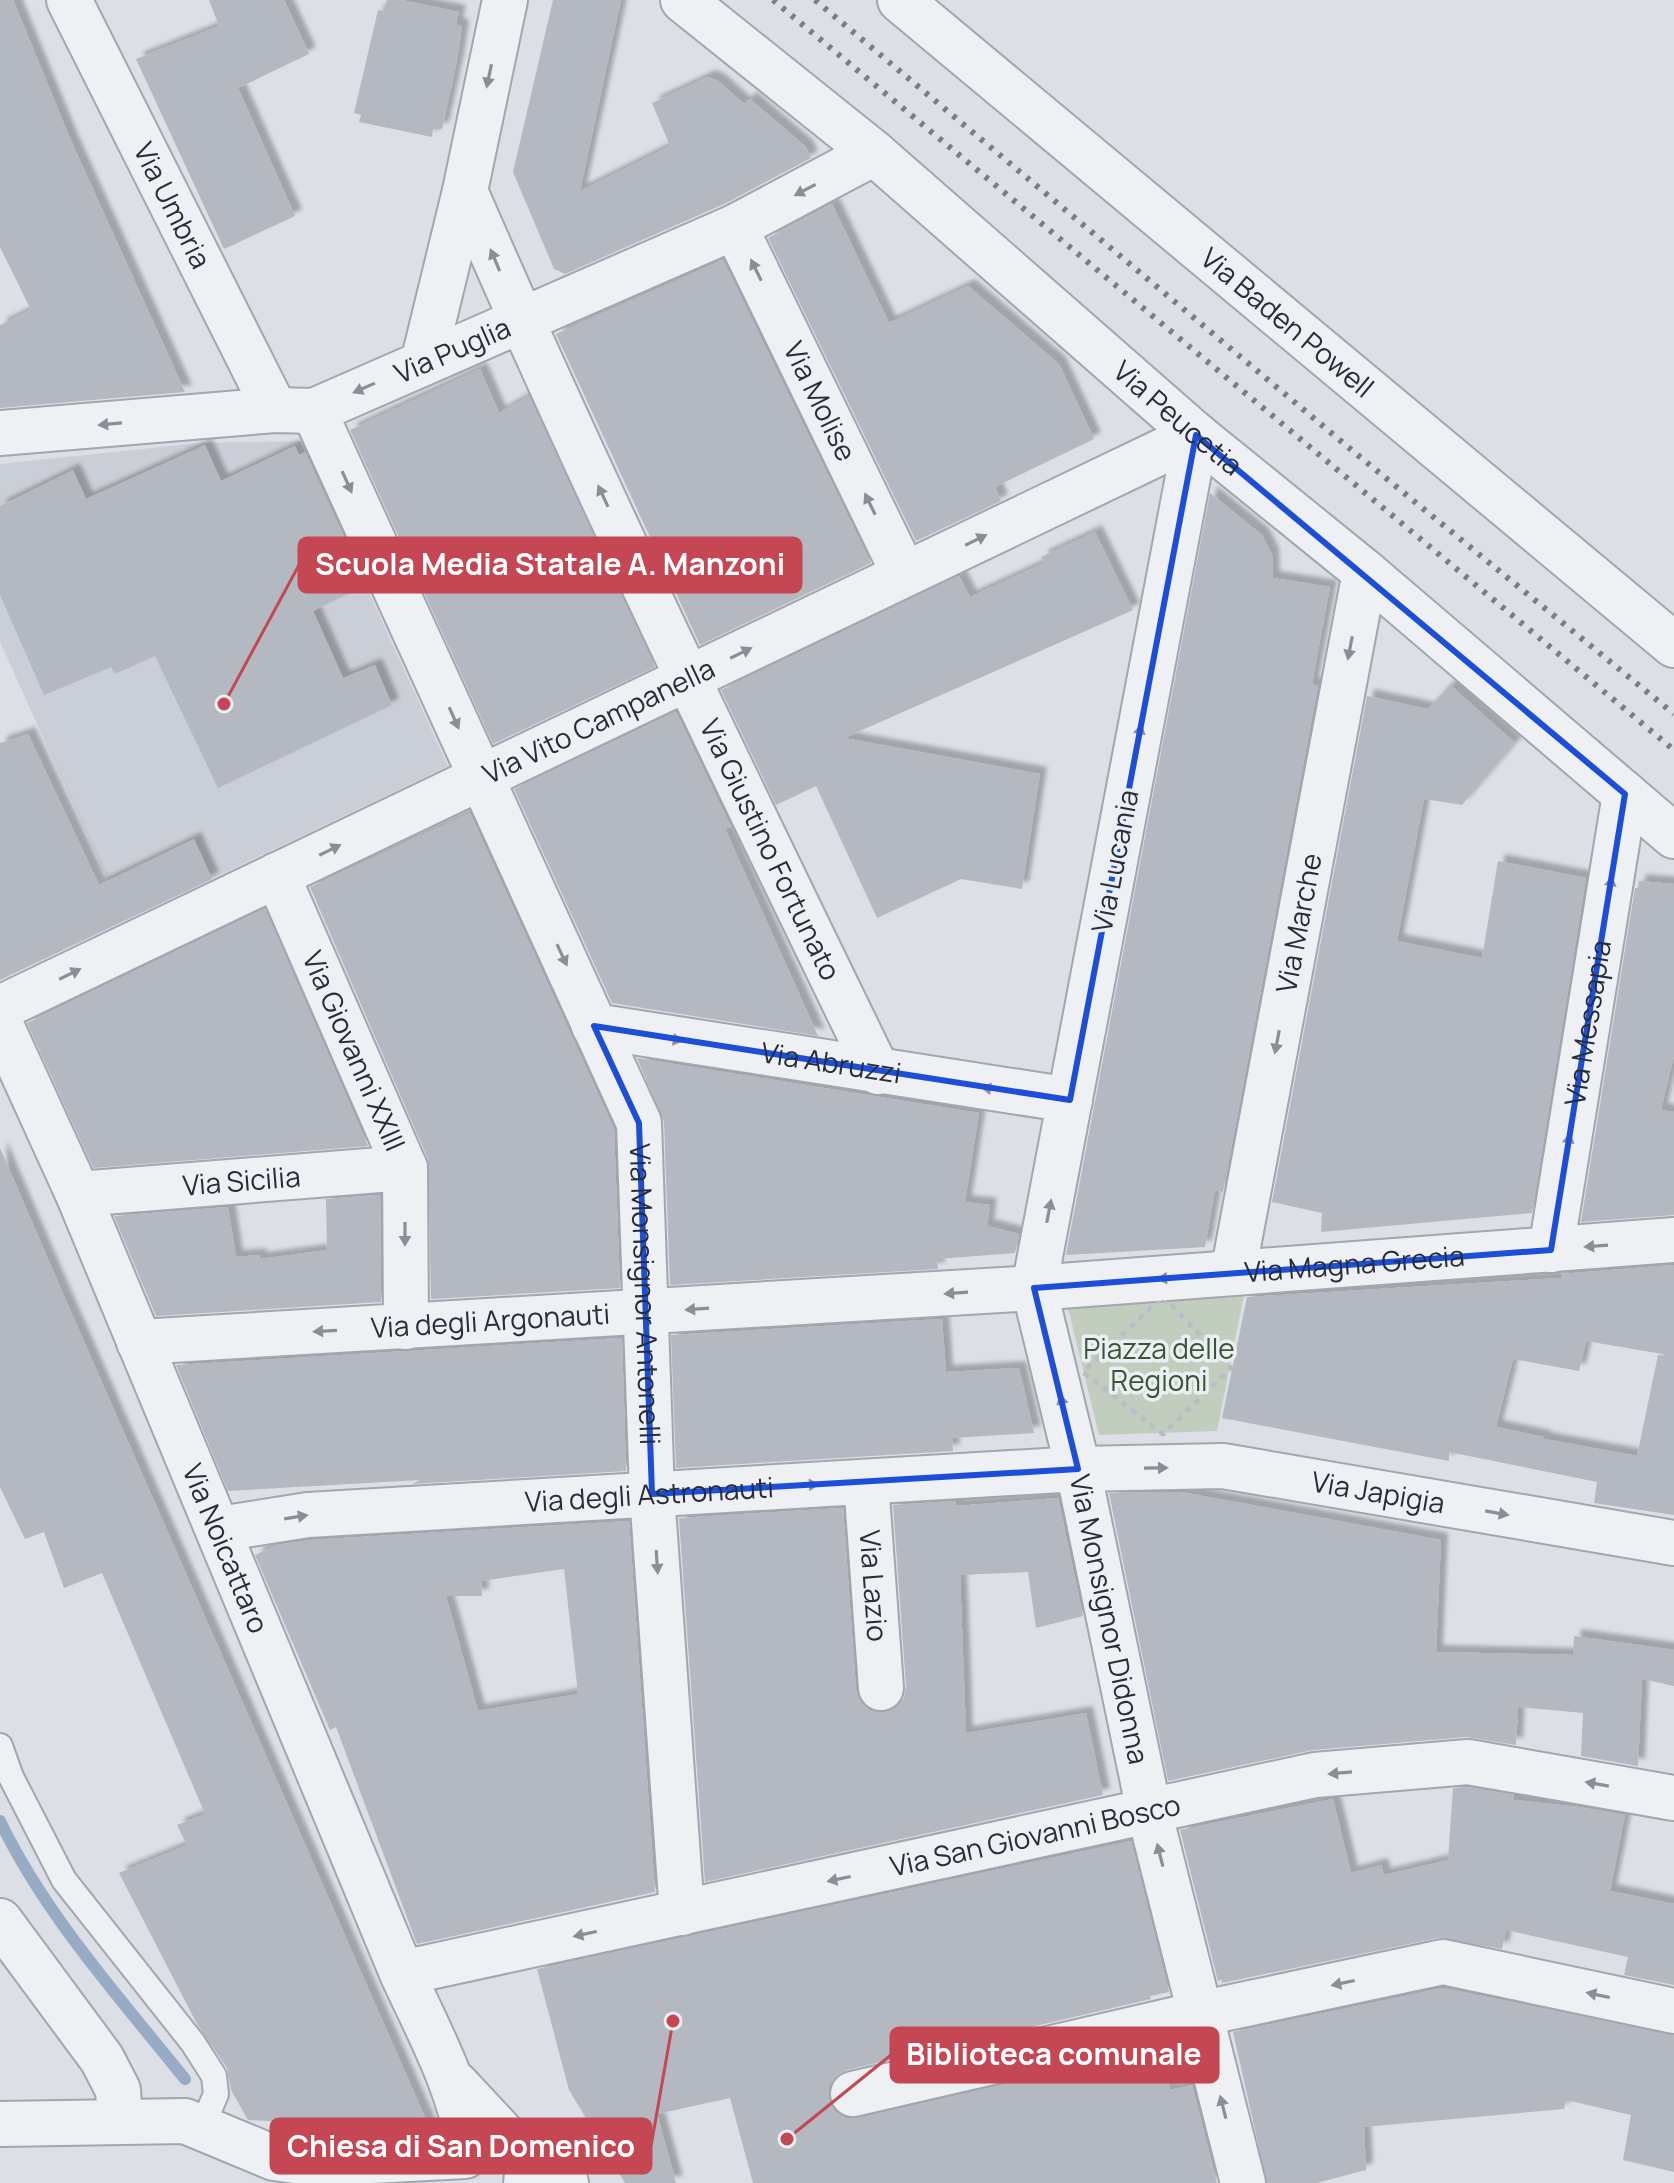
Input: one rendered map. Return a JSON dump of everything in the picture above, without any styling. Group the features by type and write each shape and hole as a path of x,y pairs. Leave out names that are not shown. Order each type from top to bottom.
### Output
{"street":[{"name":"Via Umbria","path":"69,0 295,410"},
{"path":"423,363 465,191 505,0"},
{"name":"Via Peucetia","path":"683,0 874,153 1196,435 1365,572 1674,836"},
{"name":"Via Baden Powell","path":"900,0 1674,645"},
{"name":"Via Puglia","path":"0,433 295,410 423,363 735,227 874,153"},
{"name":"Via Giustino Fortunato","path":"465,191 521,320 687,679 878,1072"},
{"name":"Via Molise","path":"735,227 904,574"},
{"name":"Via Monsignor Antonelli","path":"295,410 481,777 639,1123 652,1494 682,1913"},
{"name":"Via Vito Campanella","path":"0,1008 1196,435"},
{"name":"Via Lucania","path":"1034,1288 1196,435"},
{"name":"Via Marche","path":"1233,1273 1365,572"},
{"name":"Via Messapia","path":"1551,1250 1625,794"},
{"name":"Via Giovanni XXIII","path":"277,875 405,1168 406,1327"},
{"name":"Via Noicattaro","path":"0,1023 78,1194 402,1973 449,2077 492,2161 547,2163 566,2183"},
{"name":"Via Abruzzi","path":"594,1026 1070,1100"},
{"name":"Via Sicilia","path":"78,1194 405,1168"},
{"name":"Via Magna Grecia","path":"1034,1288 1674,1240"},
{"name":"Via degli Argonauti","path":"139,1342 1034,1288"},
{"name":"Via Monsignor Didonna","path":"1034,1288 1078,1469 1149,1811 1243,2183"},
{"name":"Via Japigia","path":"1078,1469 1223,1466 1674,1543"},
{"name":"Via degli Astronauti","path":"219,1529 308,1515 1078,1469"},
{"name":"Via Lazio","path":"866,1482 881,1688"},
{"name":"Via San Giovanni Bosco","path":"402,1973 1315,1775 1468,1762 1674,1798"},
{"path":"0,1921 102,2059 118,2090 120,2121"},
{"path":"853,2094 1199,2014 1443,1962 1674,2011"},
{"path":"0,2124 185,2121 202,2127 272,2170 317,2164 492,2161"},
{"path":"360,2164 428,2183"}],"lane":[{"path":"0,1746 11,1777 64,1880 193,2043 214,2076 216,2094 202,2127"}],"path":[{"path":"1163,1296 1231,1368 1163,1434 1083,1372 1163,1296"}],"highlighted area":[{"path":"1196,435 1625,794 1551,1250 1034,1288 1078,1469 652,1494 639,1123 594,1026 1070,1100"}],"shaded area":[{"path":"300,441 448,766 126,920 0,642 0,464 199,443"}],"green space":[{"name":"Piazza delle Regioni","path":"1245,1290 1217,1431 1099,1435 1067,1304"}],"building":[{"path":"0,0 13,0 71,141 185,392 0,408 0,325 31,310 0,247"},
{"path":"209,0 284,0 309,54 238,88 295,216 224,249 136,59 219,26"},
{"path":"387,0 459,12 456,24 462,27 457,61 442,129 433,129 432,137 359,122 361,115 354,113 378,10 384,11"},
{"path":"553,0 621,0 580,191 670,146 652,103 708,77 717,80 744,104 750,99 806,147 811,158 724,204 565,274 554,269 513,172"},
{"path":"832,204 889,323 968,286 1059,364 1094,439 995,487 1001,501 916,541 768,238"},
{"path":"723,260 871,563 700,645 556,334"},
{"path":"480,369 499,413 529,396 655,667 493,744 350,430"},
{"path":"205,445 221,481 295,446 299,455 305,452 366,585 313,611 343,678 375,665 392,705 218,788 155,656 115,674 111,667 44,695 0,595 0,506 73,470 86,499"},
{"path":"1210,493 1262,535 1272,555 1273,578 1330,587 1312,684 1318,686 1223,1192 1215,1190 1205,1247 1066,1255"},
{"path":"1095,532 1133,610 844,738 1040,774 1022,889 961,879 877,918 816,786 776,805 721,690 959,576 970,597 1044,563 1041,557"},
{"path":"1450,685 1515,743 1462,805 1424,799 1397,941 1482,958 1498,861 1586,878 1532,1213 1321,1232 1322,1213 1272,1202 1367,696 1428,709"},
{"path":"676,712 731,827 725,829 818,1036 612,1003 514,789"},
{"path":"28,734 99,885 194,839 212,879 0,980 0,743"},
{"path":"470,813 614,1129 620,1288 431,1299 428,1159 310,887"},
{"path":"1639,881 1674,884 1674,1055 1661,1110 1674,1112 1674,1215 1581,1222 1635,888 1638,888"},
{"path":"265,909 368,1146 93,1168 27,1023"},
{"path":"637,1058 979,1113 965,1202 990,1205 987,1226 1019,1234 1015,1253 937,1259 938,1269 670,1285 664,1122"},
{"path":"0,1148 430,2129 248,2120 231,2090 227,2068 197,2024 119,1873 187,1845 177,1825 205,1814 102,1573 64,1588 44,1532 25,1539 0,1487"},
{"path":"380,1195 381,1302 156,1316 114,1216 228,1207 236,1257 259,1255 260,1259 327,1250 326,1199"},
{"path":"1674,1265 1674,1356 1674,1515 1594,1503 1597,1482 1449,1452 1449,1461 1222,1418 1247,1297 1561,1278 1561,1274","holes":["1586,1341 1674,1356 1658,1355 1637,1456 1496,1427 1513,1359 1579,1371"]},
{"path":"942,1319 946,1372 1019,1368 1034,1433 952,1438 953,1451 676,1468 671,1335"},
{"path":"622,1338 626,1471 412,1484 420,1480 228,1491 176,1365"},
{"path":"1181,1492 1441,1540 1436,1652 1573,1655 1574,1636 1674,1650 1674,1686 1642,1679 1638,1766 1581,1756 1583,1713 1518,1707 1516,1745 1466,1737 1313,1750 1168,1781 1109,1493"},
{"path":"1058,1498 1083,1616 1036,1628 1028,1572 960,1575 966,1733 1086,1713 1103,1795 705,1882 679,1518 843,1508 856,1690 861,1703 869,1710 882,1713 896,1708 904,1698 906,1686 893,1505 956,1501 956,1506"},
{"path":"629,1521 655,1892 417,1944 336,1727 330,1730 255,1555 277,1545 311,1540","holes":["564,1569 578,1694 478,1711 446,1596 482,1596 481,1581"]},
{"path":"1467,1787 1514,1795 1514,1800 1625,1815 1610,1891 1674,1904 1674,1985 1624,1975 1628,1957 1506,1930 1502,1949 1438,1938 1222,1983 1222,1980 1218,1981 1180,1830 1333,1799 1351,1873 1381,1865 1384,1875 1448,1860 1453,1788"},
{"path":"1131,1841 1169,1992 1150,1996 1151,1999 847,2070 837,2075 829,2086 829,2100 835,2112 845,2118 859,2118 1161,2048 1170,2090 1192,2085 1217,2183 753,2183 730,2098 657,2114 676,2183 625,2183 569,2090 537,1969"},
{"path":"1443,1988 1674,2035 1674,2172 1623,2160 1631,2115 1566,2100 1564,2109 1364,2127 1366,2170 1317,2183 1267,2183 1233,2032"}],"waterway":[{"path":"0,1821 18,1856 61,1923 185,2079"}],"railway":[{"path":"773,0 1674,750"},
{"path":"815,0 1354,452 1674,714"}],"place":[{"name":"Scuola Media Statale A. Manzoni","path":"224,704"},
{"name":"Chiesa di San Domenico","path":"673,2021"},
{"name":"Biblioteca comunale","path":"787,2139"}]}
